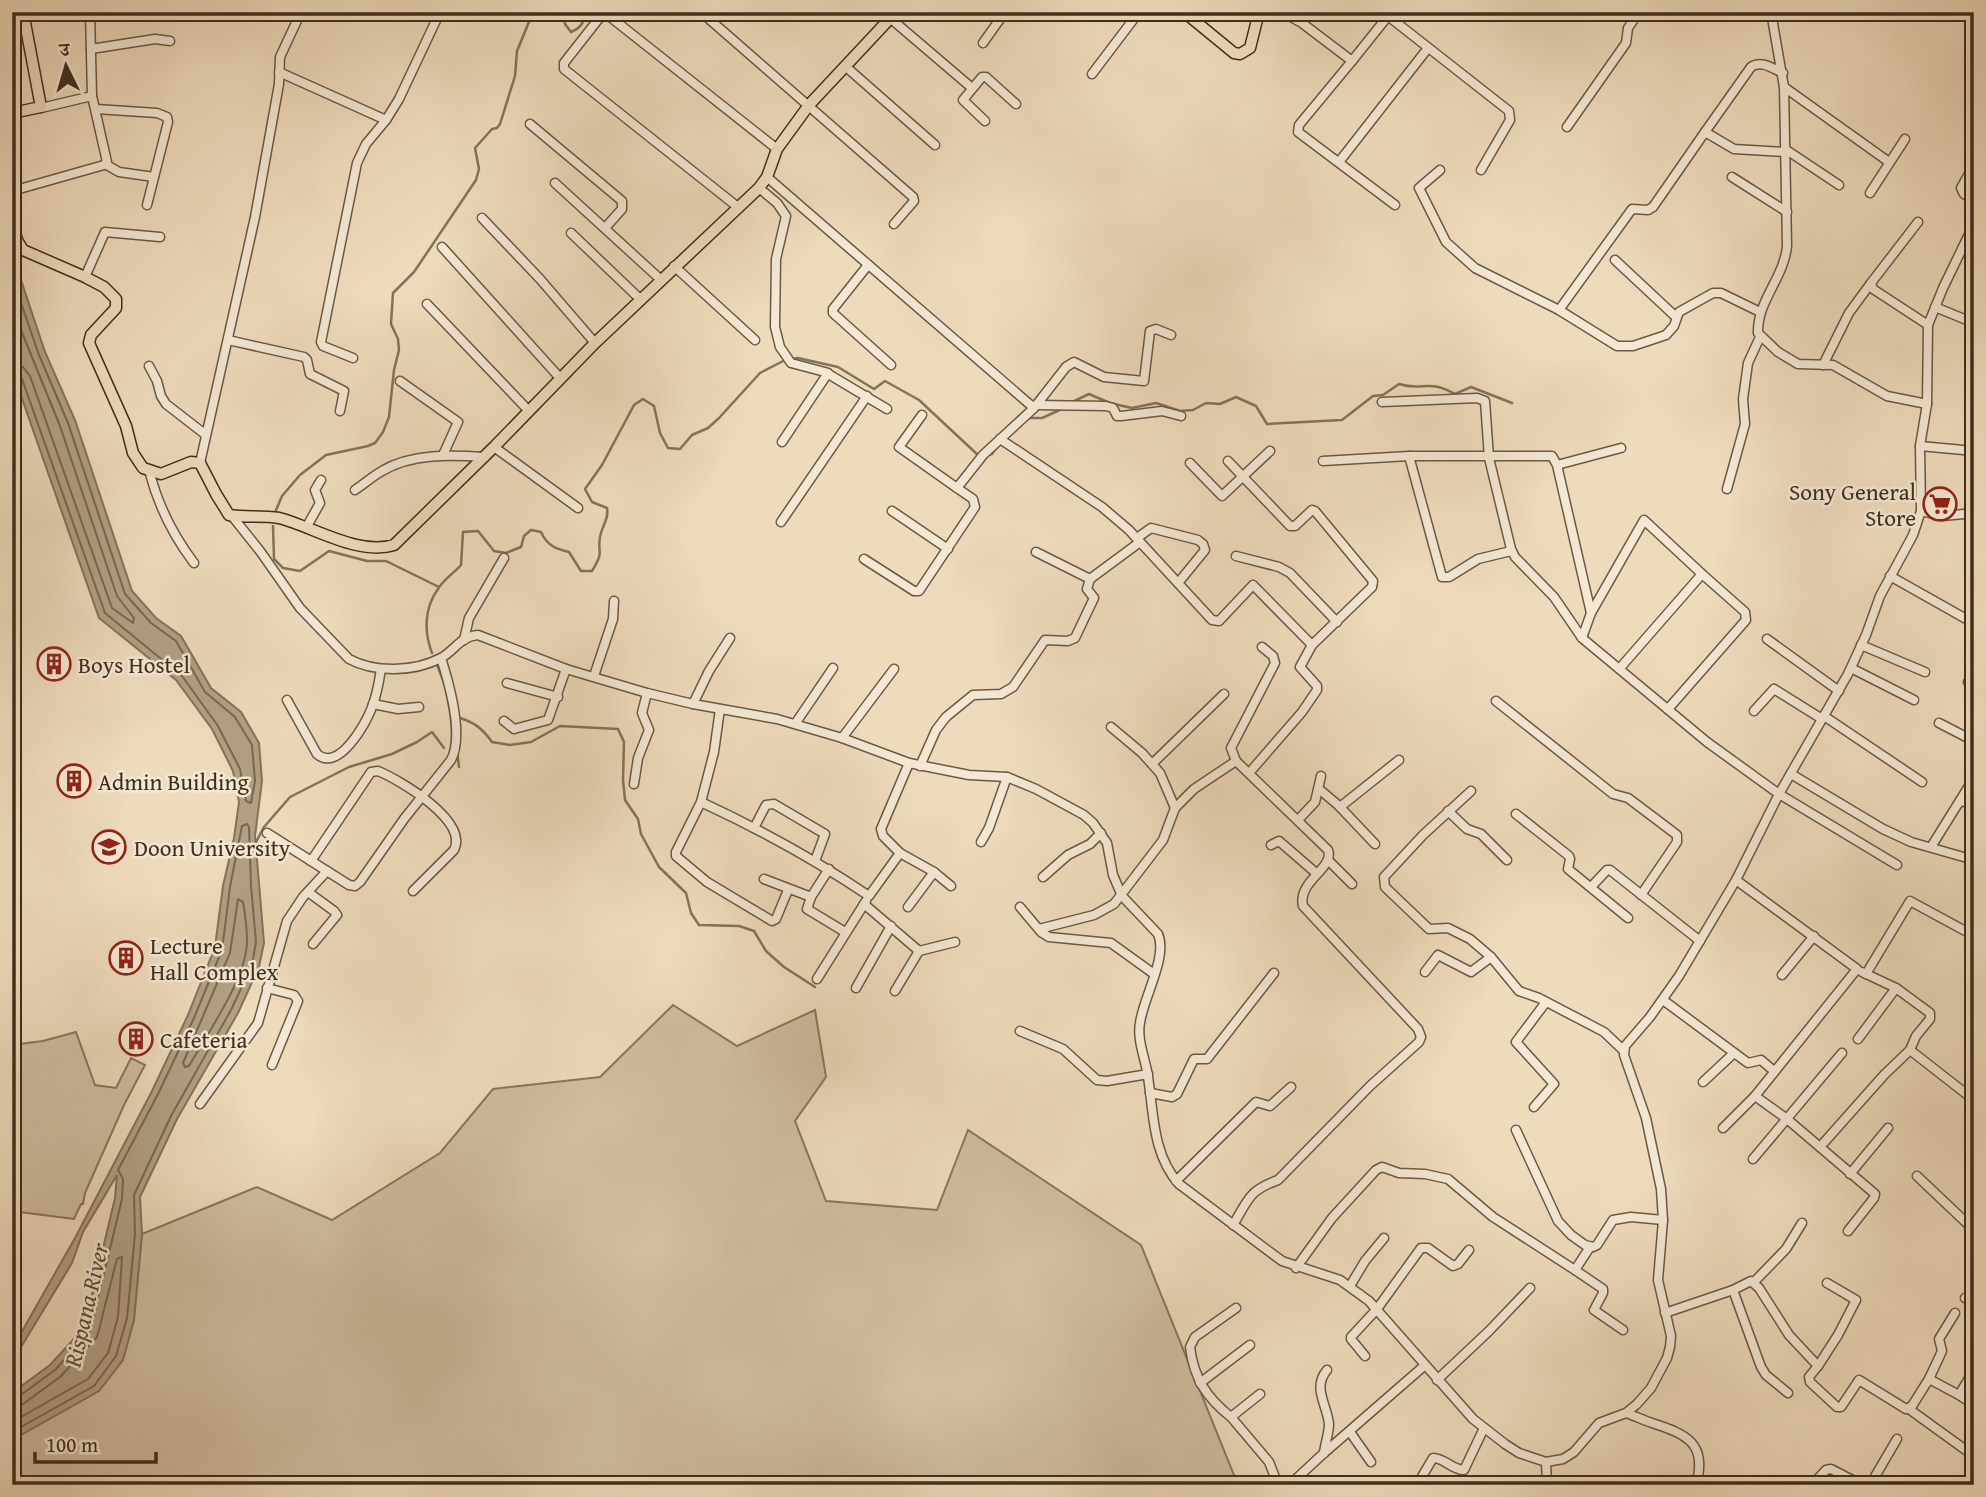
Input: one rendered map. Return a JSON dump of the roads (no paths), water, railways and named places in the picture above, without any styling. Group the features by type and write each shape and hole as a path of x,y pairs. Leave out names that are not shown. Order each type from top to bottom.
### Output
{"main road":[{"path":"12,113 41,107 23,12"},
{"path":"1184,12 1234,52 1243,54 1250,48 1259,12"},
{"path":"12,220 18,244 23,250 85,277 113,295 117,303 113,313 91,335 90,347 126,426 133,453 143,468 161,474 191,462 200,463 216,494 232,516 278,518 362,547 394,545 485,457 660,279 759,188 777,149 809,105 893,15"}],"street":[{"path":"90,12 92,96 107,160 105,164"},
{"path":"200,463 255,217 279,84 281,52 301,12"},
{"path":"353,358 323,346 321,342 357,163 366,144 399,99 440,12"},
{"path":"739,208 564,69 564,62 604,12 777,149"},
{"path":"701,12 913,197 914,201 894,224"},
{"path":"983,43 1005,12"},
{"path":"1092,74 1139,12"},
{"path":"1282,12 1302,23 1352,61"},
{"path":"1567,127 1626,44 1628,28 1639,12"},
{"path":"1771,12 1783,72 1787,246 1785,261 1760,312 1760,337 1798,364 1836,366 1887,396 1927,404"},
{"path":"1395,205 1298,132 1298,127 1352,61 1385,14 1510,113 1510,120 1481,170"},
{"path":"893,15 972,88"},
{"path":"91,49 155,39 170,41"},
{"path":"1339,162 1428,48"},
{"path":"1559,310 1632,209 1653,207 1751,67 1759,64 1783,72"},
{"path":"845,66 935,145"},
{"path":"279,72 386,120"},
{"path":"985,121 963,101 985,76 1016,104"},
{"path":"1784,87 1889,162"},
{"path":"41,107 92,96"},
{"path":"96,109 165,115 168,122 147,205"},
{"path":"530,124 622,201 622,209 605,228"},
{"path":"1705,132 1734,149 1785,151 1839,185"},
{"path":"1870,193 1905,139"},
{"path":"12,191 105,164 119,172 153,177"},
{"path":"1974,165 1961,188 1964,194 1974,200"},
{"path":"1440,170 1420,186 1419,190 1449,246 1475,268 1559,310 1620,347 1633,346 1665,335 1674,326 1679,312 1718,292 1760,312"},
{"path":"766,177 1035,406 1109,406 1121,416 1162,411 1181,416"},
{"path":"1732,177 1787,212"},
{"path":"555,183 660,279"},
{"path":"759,188 786,214 776,258 775,327 787,358 828,373 887,409"},
{"path":"482,218 540,279 595,343"},
{"path":"1823,365 1849,313 1918,222"},
{"path":"1624,1051 1625,1046 1663,1000 1736,880 1779,794 1851,668 1880,596 1913,535 1922,511 1920,446 1927,404 1928,325 1974,224"},
{"path":"85,277 105,232 160,237"},
{"path":"571,233 640,299"},
{"path":"442,247 561,378"},
{"path":"1615,260 1676,317"},
{"path":"868,265 833,309 833,313 891,365"},
{"path":"674,266 755,340"},
{"path":"1871,282 1873,289 1928,325"},
{"path":"427,303 529,411"},
{"path":"1935,307 1974,323"},
{"path":"957,488 982,457 1035,406 1066,367 1074,362 1104,377 1144,381 1150,331 1156,329 1171,335"},
{"path":"1727,489 1745,424 1743,399 1748,363 1760,337"},
{"path":"228,340 304,357 310,374 344,391 340,411"},
{"path":"149,366 166,404 206,435"},
{"path":"782,442 828,373"},
{"path":"400,381 458,422 443,455"},
{"path":"781,522 867,396"},
{"path":"1382,401 1482,399 1487,406 1489,458 1511,551 1554,597 1582,638 1707,742 1779,794 1898,865"},
{"path":"864,559 918,591 976,505 973,499 899,447 922,415"},
{"path":"1001,439 1102,507 1138,540 1215,621 1219,621 1250,586 1254,585 1312,645"},
{"path":"1920,446 1974,451"},
{"path":"494,447 578,508"},
{"path":"1557,465 1621,448"},
{"path":"1190,463 1222,496 1270,451"},
{"path":"355,490 388,468 416,459 443,455 485,457"},
{"path":"1409,456 1442,577 1449,577 1478,559 1511,551"},
{"path":"1323,461 1409,456 1550,456 1557,465 1591,613"},
{"path":"1228,461 1290,526 1295,526 1311,510 1315,510 1373,581 1372,587 1312,645 1300,667 1317,686 1317,690 1250,772"},
{"path":"149,470 155,497 163,515 177,541 194,563"},
{"path":"306,528 320,503 315,490 321,480"},
{"path":"892,511 948,549"},
{"path":"1922,511 1943,516 1974,513"},
{"path":"232,516 300,608 349,659 373,668 412,666 441,658 470,635 482,636 566,669 647,693 795,724 909,763 969,775 1007,777 1084,815 1101,833 1109,849 1113,875 1122,896 1158,934 1161,941 1139,1026 1157,1140 1171,1175 1282,1262 1340,1280 1350,1286 1377,1309 1473,1419 1519,1453 1546,1462 1563,1459 1574,1451 1599,1423 1626,1413 1637,1404 1651,1388 1667,1358 1671,1336 1658,1280 1663,1220 1661,1189 1646,1118 1624,1051 1607,1034 1517,989 1491,957 1470,939 1448,928 1427,928 1383,884 1384,877 1471,791"},
{"path":"1582,638 1591,613 1644,520 1745,612 1746,620 1668,709"},
{"path":"920,765 941,723 968,698 978,694 1003,693 1018,683 1045,640 1068,641 1075,638 1094,598 1087,589 1090,579 1151,528 1198,540 1203,544 1205,550 1178,583"},
{"path":"1036,552 1090,579"},
{"path":"1236,556 1279,567 1290,573 1337,622"},
{"path":"464,640 469,618 504,558"},
{"path":"1619,668 1702,575"},
{"path":"1890,576 1968,620"},
{"path":"594,676 612,619 614,601"},
{"path":"693,704 709,671 730,638"},
{"path":"1768,639 1839,691"},
{"path":"1861,645 1924,672"},
{"path":"1233,1225 1256,1189 1278,1180 1422,1037 1418,1029 1303,906 1302,894 1328,860 1328,850 1236,761 1231,748 1275,663 1273,656 1262,647"},
{"path":"267,833 349,885 357,884 455,752 454,716 441,658"},
{"path":"795,724 833,667"},
{"path":"1851,668 1914,700"},
{"path":"287,700 317,754 326,760 345,750 362,729 373,704 381,669"},
{"path":"504,721 516,729 547,721 566,669"},
{"path":"842,738 894,669"},
{"path":"507,683 558,697"},
{"path":"1754,711 1774,689 1823,717 1922,782"},
{"path":"634,784 638,758 649,730 642,713 647,693"},
{"path":"1152,764 1224,694"},
{"path":"1496,701 1613,794 1628,798 1676,835 1677,842 1641,895"},
{"path":"373,704 398,709 419,708"},
{"path":"720,709 714,752 701,802 676,852 678,859 706,882 772,921 776,919 788,890"},
{"path":"1939,723 1974,741"},
{"path":"1111,727 1160,773 1175,808"},
{"path":"1340,807 1399,760"},
{"path":"1039,929 1094,915 1114,904 1163,840 1175,808 1194,789 1236,761"},
{"path":"909,763 881,829 883,836 900,853 934,872 951,886"},
{"path":"311,861 372,772 382,772 422,797 446,819 455,832 457,846 413,891"},
{"path":"1791,774 1842,807 1910,842 1974,860"},
{"path":"1298,820 1315,802 1321,776"},
{"path":"981,842 989,828 1007,777"},
{"path":"1931,846 1974,778"},
{"path":"1319,789 1375,844"},
{"path":"1961,800 1974,805"},
{"path":"701,802 829,869 869,895"},
{"path":"754,828 766,805 774,804 825,834 815,862"},
{"path":"1448,811 1467,829 1481,834 1507,860"},
{"path":"1516,814 1569,856 1567,869 1628,918"},
{"path":"1043,877 1068,855 1090,844 1101,833"},
{"path":"1271,845 1279,841 1316,873"},
{"path":"817,979 869,895 900,853"},
{"path":"1328,860 1352,884"},
{"path":"829,869 811,897 808,910 845,932"},
{"path":"1591,887 1609,870 1700,940"},
{"path":"200,1104 258,1023 287,921 307,892 327,871"},
{"path":"908,907 934,872"},
{"path":"764,879 811,897"},
{"path":"1736,880 1857,969 1896,988 1931,1016 1910,1050 1820,1147"},
{"path":"307,892 337,915 313,944"},
{"path":"1866,974 1910,901 1969,933"},
{"path":"864,904 919,951"},
{"path":"1020,907 1049,937 1114,945 1154,974"},
{"path":"856,988 891,926"},
{"path":"1782,975 1814,936"},
{"path":"895,991 919,951 955,942"},
{"path":"1425,972 1438,955 1471,972 1491,957"},
{"path":"1723,1128 1755,1096 1857,969"},
{"path":"1150,1093 1172,1097 1177,1094 1194,1059 1208,1059 1274,973"},
{"path":"267,988 294,995 298,1001 272,1065"},
{"path":"1858,1039 1896,988"},
{"path":"1663,1000 1748,1063 1762,1060 1773,1071"},
{"path":"1534,1107 1554,1084 1516,1042 1546,1002"},
{"path":"1020,1031 1063,1049 1097,1080 1107,1082 1147,1074"},
{"path":"1910,1050 1974,1100"},
{"path":"1703,1082 1734,1053"},
{"path":"1753,1159 1842,1054"},
{"path":"1176,1181 1256,1102 1270,1106 1291,1087"},
{"path":"1755,1096 1787,1119 1875,1196 1848,1231"},
{"path":"1850,1174 1888,1128"},
{"path":"1516,1130 1558,1221 1571,1235 1590,1247"},
{"path":"1296,1268 1332,1218 1376,1170 1382,1167 1399,1173 1425,1174 1448,1179 1493,1217 1603,1289 1594,1310 1623,1330"},
{"path":"1917,1176 1974,1230"},
{"path":"1575,1270 1590,1247 1597,1245 1613,1220 1631,1217 1663,1220"},
{"path":"1754,1282 1786,1249 1802,1223"},
{"path":"1350,1286 1365,1261 1384,1238"},
{"path":"1365,1356 1351,1338 1377,1309 1421,1248 1428,1248 1453,1266 1458,1264 1469,1250"},
{"path":"1665,1312 1733,1290 1749,1281 1754,1282"},
{"path":"1754,1282 1789,1335 1818,1366"},
{"path":"1827,1283 1856,1300 1809,1381 1837,1407 1841,1407 1859,1380 1909,1409 1974,1456"},
{"path":"1437,1380 1530,1289"},
{"path":"1733,1290 1761,1367 1766,1375 1788,1394"},
{"path":"1965,1298 1974,1303"},
{"path":"1236,1308 1195,1337 1190,1351 1206,1394 1231,1417 1269,1462 1278,1485"},
{"path":"1909,1409 1929,1379 1942,1351 1939,1339 1955,1313"},
{"path":"1200,1383 1250,1345"},
{"path":"1293,1485 1324,1453 1424,1366"},
{"path":"1324,1453 1329,1424 1319,1386 1320,1379 1327,1370"},
{"path":"1959,1395 1974,1370"},
{"path":"1929,1379 1974,1405"},
{"path":"1231,1417 1260,1394"},
{"path":"1626,1413 1680,1432 1694,1443 1699,1456 1696,1485"},
{"path":"1417,1485 1433,1458 1440,1459 1458,1470 1464,1470 1484,1428"},
{"path":"1350,1432 1371,1462"},
{"path":"1870,1485 1897,1439"},
{"path":"1546,1462 1546,1485"},
{"path":"1812,1485 1831,1469 1862,1485"}],"water":[{"path":"12,253 45,352 75,420 132,591 156,618 181,636 211,688 241,712 259,743 262,781 255,836 264,943 259,967 238,1013 177,1119 140,1197 142,1234 134,1320 123,1360 99,1391 12,1440 12,1393 50,1365 84,1328 115,1198 117,1175 83,1232 72,1263 12,1362 12,1349 75,1238 152,1091 188,1015 215,947 239,802 233,771 212,729 176,680 99,618 12,370"}],"waterway":[{"path":"274,515 282,496 300,475 326,455 368,446 375,443 383,432 389,417 399,350 398,339 391,324 393,293 414,272 476,180 479,169 475,148 500,124 515,76 517,51 533,12"},
{"path":"562,12 565,24 571,32 582,24 586,12"},
{"path":"792,359 838,367 874,389 885,381 919,400 979,456"},
{"path":"432,653 427,629 430,604 440,586 461,565 463,532 478,531 494,551 506,553 521,547 524,536 531,530 541,532 552,546 569,552 581,571 592,571 599,556 600,537 607,508 592,502 585,489 602,465 634,405 643,399 654,406 660,433 668,448 680,449 692,435 708,428 719,418 760,373 785,360"},
{"path":"1070,403 1089,394 1132,408 1156,403 1180,411 1193,410 1206,403 1220,404 1236,397 1256,406 1267,424 1342,420 1373,396 1383,395 1399,384 1438,387 1455,394 1471,387 1512,403"},
{"path":"1028,418 1042,418 1062,409"},
{"path":"985,456 992,454 998,445"},
{"path":"273,526 274,559 283,568 300,571 329,551 367,561 386,561 439,587"},
{"path":"436,662 445,685"},
{"path":"457,717 477,726 492,742 510,745 531,742 560,726 618,729 624,742 625,800 638,819 641,834 659,867 686,893 691,913 699,925 739,926 754,931 766,951 784,967 815,987"},
{"path":"255,844 264,827 290,797 349,767 392,754 432,732 444,748"},
{"path":"457,751 459,767"}],"place":[{"name":"Sony General Store","path":"1940,504"},
{"name":"Boys Hostel","path":"54,664"},
{"name":"Admin Building","path":"74,781"},
{"name":"Doon University","path":"109,847"},
{"name":"Lecture Hall Complex","path":"126,958"},
{"name":"Cafeteria","path":"136,1039"}],"water label":[{"name":"Rispana River","path":"86,1305"}]}
